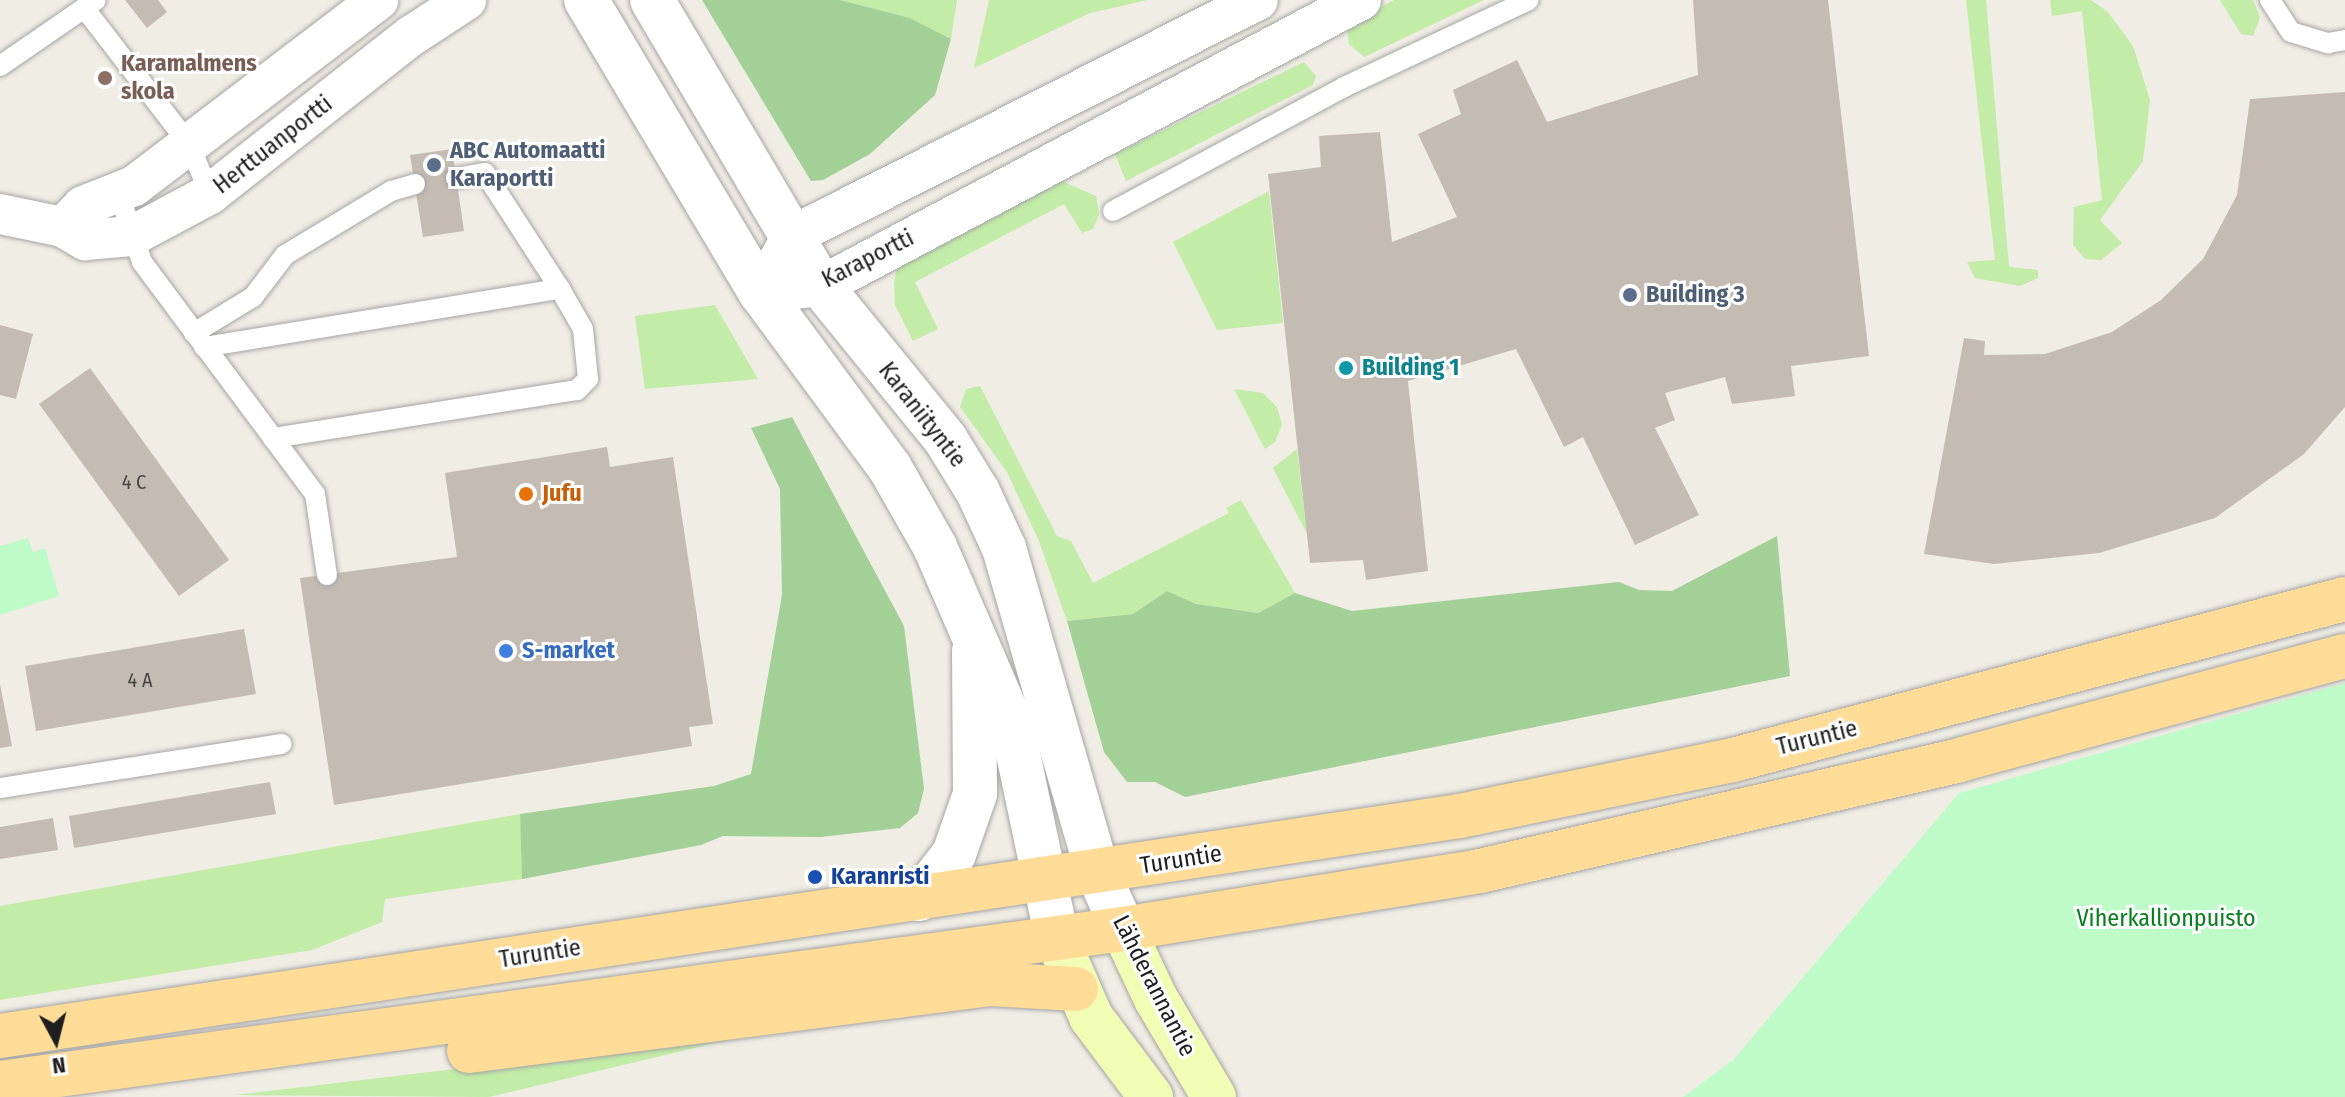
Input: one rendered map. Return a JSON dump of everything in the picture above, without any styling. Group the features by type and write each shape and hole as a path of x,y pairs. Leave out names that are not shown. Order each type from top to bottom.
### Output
{"main road":[{"name":"Turuntie","path":"0,1036 1043,883 1460,816 1716,764 2345,599"},
{"path":"0,1083 1057,939 1480,871 1654,835 1959,760 2345,656"},
{"name":"Lähderannantie","path":"1123,929 1156,999 1214,1097"},
{"path":"1057,939 1076,989 1151,1097"},
{"path":"247,1051 412,1058 989,984 1076,989"}],"street":[{"path":"63,227 83,206 119,194 189,144 378,0"},
{"name":"Herttuanportti","path":"0,214 63,227 85,240 132,236 210,194 411,36 466,0"},
{"path":"586,0 761,293 890,468 935,547 974,644 1012,725 1057,939"},
{"name":"Karaniityntie","path":"652,0 821,286 946,440 978,492 1004,548 1030,625 1098,873"},
{"path":"761,293 792,236 1258,0"},
{"name":"Karaportti","path":"761,293 821,286 1335,6"},
{"path":"919,899 954,854 975,794 974,644"},
{"name":"Lähderannantie","path":"1098,873 1123,929"}],"lane":[{"path":"1113,211 1344,87 1529,0"},
{"path":"2270,0 2291,32 2328,43 2345,40"},
{"path":"0,66 90,4 189,144 210,194"},
{"path":"273,438 577,390 588,379 583,329 485,173 456,178"},
{"path":"199,340 253,297 285,255 391,191 415,184"},
{"path":"119,194 142,262 315,494 327,575"},
{"path":"199,340 560,289"},
{"path":"0,788 282,744"}],"green space":[{"path":"702,0 840,0 910,18 951,39 935,95 870,154 823,180 811,181"},
{"path":"840,0 957,0 951,39 910,18"},
{"path":"989,0 1148,0 1090,13 974,68"},
{"path":"1394,0 1484,0 1364,57 1349,44 1347,25"},
{"path":"1966,0 1986,0 2009,267 2038,270 2038,278 2020,286 1975,278 1967,262 1995,260"},
{"path":"2050,0 2091,0 2107,11 2133,46 2150,100 2143,161 2100,220 2122,243 2101,260 2085,259 2073,245 2074,207 2102,200 2082,11 2052,16"},
{"path":"2220,0 2253,0 2260,17 2253,36 2241,34"},
{"path":"1304,62 1316,76 1313,85 1126,181 1115,154"},
{"path":"1059,180 1096,196 1099,214 1093,229 1082,233 1064,204 915,282 938,329 913,341 895,305 894,282 900,256"},
{"path":"1269,191 1283,323 1217,330 1173,242"},
{"path":"715,305 758,379 645,389 635,316"},
{"path":"980,386 1057,536 1071,541 1093,583 1229,513 1226,508 1241,500 1295,593 1258,613 1196,604 1167,591 1133,614 1067,621 1039,541 1007,472 960,407 966,389"},
{"path":"1234,389 1263,393 1277,407 1282,425 1275,442 1265,449"},
{"path":"792,417 904,626 924,789 918,813 900,828 821,837 723,836 701,845 522,879 520,814 714,786 751,774 782,595 780,489 751,428"},
{"path":"1297,449 1307,534 1273,468"},
{"path":"1777,536 1790,676 1185,797 1155,782 1127,782 1104,752 1067,621 1133,614 1167,591 1196,604 1258,613 1295,593 1352,611 1619,582 1639,590 1672,591"},
{"path":"28,538 33,552 45,548 59,596 0,615 0,546"},
{"name":"Viherkallionpuisto","path":"2345,683 2345,1097 1683,1097 1734,1059 1959,793"},
{"path":"520,814 522,879 385,899 382,922 312,950 0,1000 0,906"},
{"path":"753,1034 489,1097 235,1095"}],"building":[{"path":"125,0 158,0 167,12 147,28"},
{"name":"Building 3","path":"1693,0 1828,0 1869,356 1791,366 1795,396 1732,404 1725,377 1665,393 1675,420 1655,428 1699,515 1635,545 1583,437 1564,447 1516,349 1408,381 1428,571 1366,580 1363,560 1310,563 1268,174 1321,167 1319,136 1380,132 1392,242 1457,217 1418,134 1461,114 1453,90 1517,60 1547,122 1698,75"},
{"path":"2345,92 2345,407 2304,454 2215,518 2099,553 1994,564 1924,554 1964,338 1985,341 1984,355 2045,354 2112,332 2161,300 2203,259 2237,195 2250,99"},
{"path":"452,149 464,231 423,237 410,155"},
{"path":"0,325 33,334 16,399 0,395"},
{"path":"90,368 229,560 179,596 39,404"},
{"name":"S-market","path":"607,447 610,467 673,457 713,724 689,727 692,746 334,805 300,578 457,557 445,473"},
{"path":"244,629 256,694 36,731 25,666"},
{"path":"0,684 12,746 0,748"},
{"path":"270,782 276,814 74,848 69,816"},
{"path":"53,818 58,850 0,859 0,827"}],"place":[{"name":"Karamalmens skola","path":"105,78"},
{"name":"ABC Automaatti Karaportti","path":"434,165"},
{"name":"Building 3","path":"1630,295"},
{"name":"Building 1","path":"1346,368"},
{"name":"Jufu","path":"526,494"},
{"name":"S-market","path":"506,651"},
{"name":"Karanristi","path":"815,877"}]}
